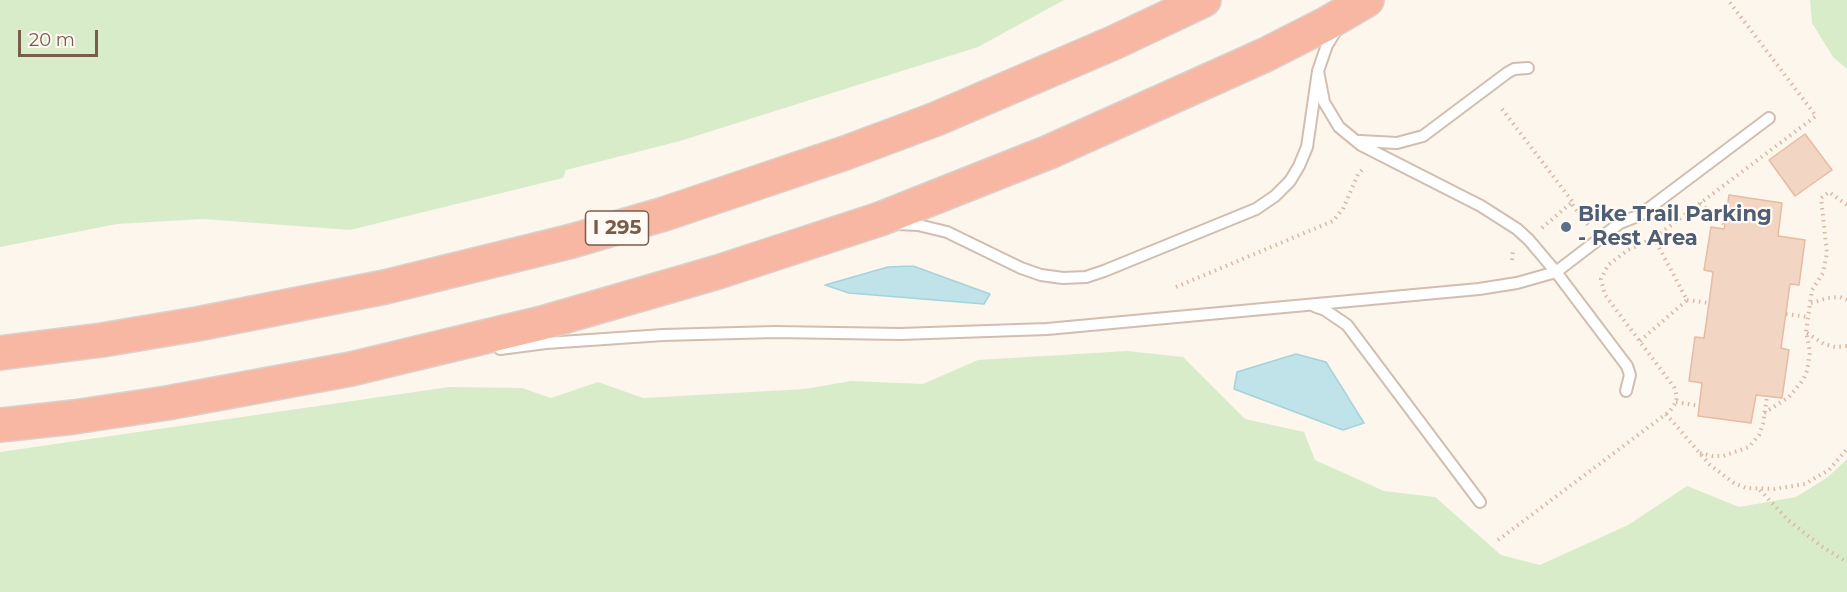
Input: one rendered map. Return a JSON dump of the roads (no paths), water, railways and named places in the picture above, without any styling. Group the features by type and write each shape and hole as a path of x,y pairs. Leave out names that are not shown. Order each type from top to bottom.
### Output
{"highway":[{"name":"I 295","path":"0,352 123,336 292,307 478,265 633,223 778,176 936,119 1080,58 1204,0"},
{"path":"0,425 167,403 351,369 485,338 600,307 840,233 1006,170 1101,130 1274,51 1367,0"}],"lane":[{"path":"840,233 872,226 918,225 947,232 1021,268 1041,275 1086,277 1256,208 1275,196 1290,181 1299,166 1306,147 1318,71 1327,45 1348,16 1367,0"},
{"path":"1349,137 1370,142 1390,143 1411,140 1423,135 1507,73 1514,69 1528,68"},
{"path":"1318,71 1320,87 1330,115 1349,137 1506,221 1529,240 1627,366 1630,375 1626,391"},
{"path":"488,350 558,342 663,335 900,334 1037,330 1517,283 1556,272 1620,224 1640,215 1769,118"},
{"path":"1302,304 1325,310 1347,326 1480,502"},
{"path":"351,369 467,353"}],"water":[{"path":"913,266 990,294 984,304 849,293 825,285 888,267"},
{"path":"1296,354 1326,362 1364,423 1343,430 1234,389 1237,372"}],"place":[{"name":"Bike Trail Parking - Rest Area","path":"1566,227"}]}
